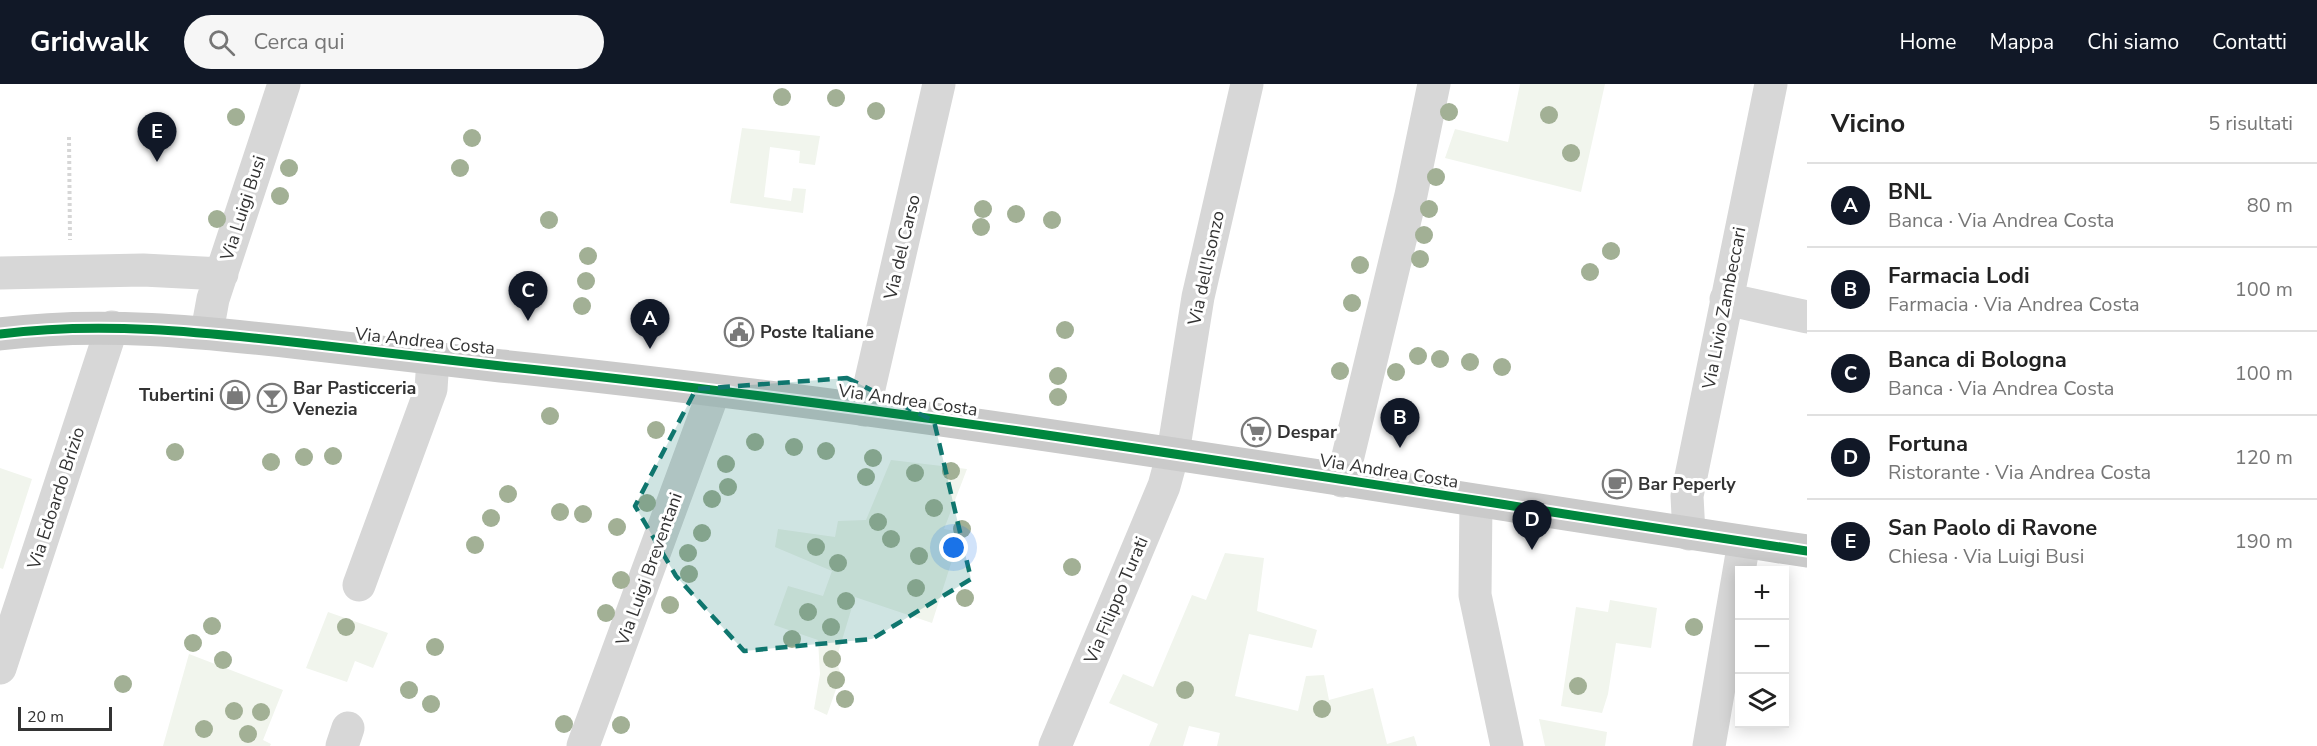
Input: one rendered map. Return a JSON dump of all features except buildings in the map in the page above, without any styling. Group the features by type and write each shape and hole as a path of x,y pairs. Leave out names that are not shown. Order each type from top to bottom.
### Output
{"main road":[{"name":"Via Andrea Costa","path":"0,334 40,329 112,327 207,332 714,391 1173,453 1342,481 1807,551"}],"street":[{"name":"Via Luigi Busi","path":"207,332 213,299 284,84"},
{"name":"Via del Carso","path":"864,410 939,84"},
{"name":"Via dell'Isonzo","path":"1173,453 1198,297 1247,84"},
{"name":"Via Andrea Costa","path":"1342,481 1411,195 1434,84"},
{"name":"Via Livio Zambeccari","path":"1689,534 1687,495 1725,299 1771,84"},
{"path":"0,273 143,270 222,274"},
{"path":"1725,299 1807,318"},
{"name":"Via Edoardo Brizio","path":"0,668 112,327"},
{"name":"Via Andrea Costa","path":"359,585 431,389 433,359"},
{"name":"Via Luigi Breventani","path":"583,746 714,391"},
{"name":"Via Filippo Turati","path":"1054,746 1164,486 1173,453"},
{"path":"1476,501 1476,596 1506,746"},
{"path":"1709,746 1744,542"}],"path":[{"path":"69,137 70,245"}],"highlighted area":[{"path":"847,378 934,421 971,579 872,639 744,651 676,576 635,506 696,389"}],"shaded area":[{"path":"1520,84 1605,84 1581,192 1445,158 1455,129 1508,142"},
{"path":"742,128 820,136 815,165 799,163 800,151 770,147 764,197 791,201 793,188 806,189 803,213 730,203"},
{"path":"891,460 967,469 944,529 961,532 932,623 855,597 836,660 841,675 827,715 814,709 820,674 818,640 774,625 788,586 823,596 832,571 775,547 778,529 835,537 838,521 866,520"},
{"path":"0,468 32,479 3,569 0,568"},
{"path":"1225,553 1264,558 1257,611 1317,630 1312,648 1249,634 1235,696 1298,711 1306,676 1324,675 1329,700 1373,688 1387,744 1414,736 1417,746 1217,746 1220,733 1189,726 1183,746 1149,746 1158,724 1109,703 1123,674 1153,687 1192,595 1206,600"},
{"path":"1610,600 1657,608 1651,648 1616,643 1608,694 1602,713 1561,706 1576,607 1608,612"},
{"path":"328,612 388,633 373,668 355,661 347,682 306,668"},
{"path":"189,654 283,690 263,740 271,744 270,746 163,746"},
{"path":"1539,719 1607,732 1605,746 1545,746"}],"cycle path":[{"path":"0,334 76,328 188,332 665,384 992,427 1807,551"}],"place":[{"name":"San Paolo di Ravone","path":"157,162"},
{"name":"Banca di Bologna","path":"528,321"},
{"name":"Poste Italiane","path":"739,332"},
{"name":"BNL","path":"650,349"},
{"name":"Tubertini","path":"235,395"},
{"name":"Bar Pasticceria Venezia","path":"272,398"},
{"name":"Despar","path":"1256,432"},
{"name":"Farmacia Lodi","path":"1400,448"},
{"name":"Bar Peperly","path":"1617,484"},
{"name":"Fortuna","path":"1532,550"}]}
